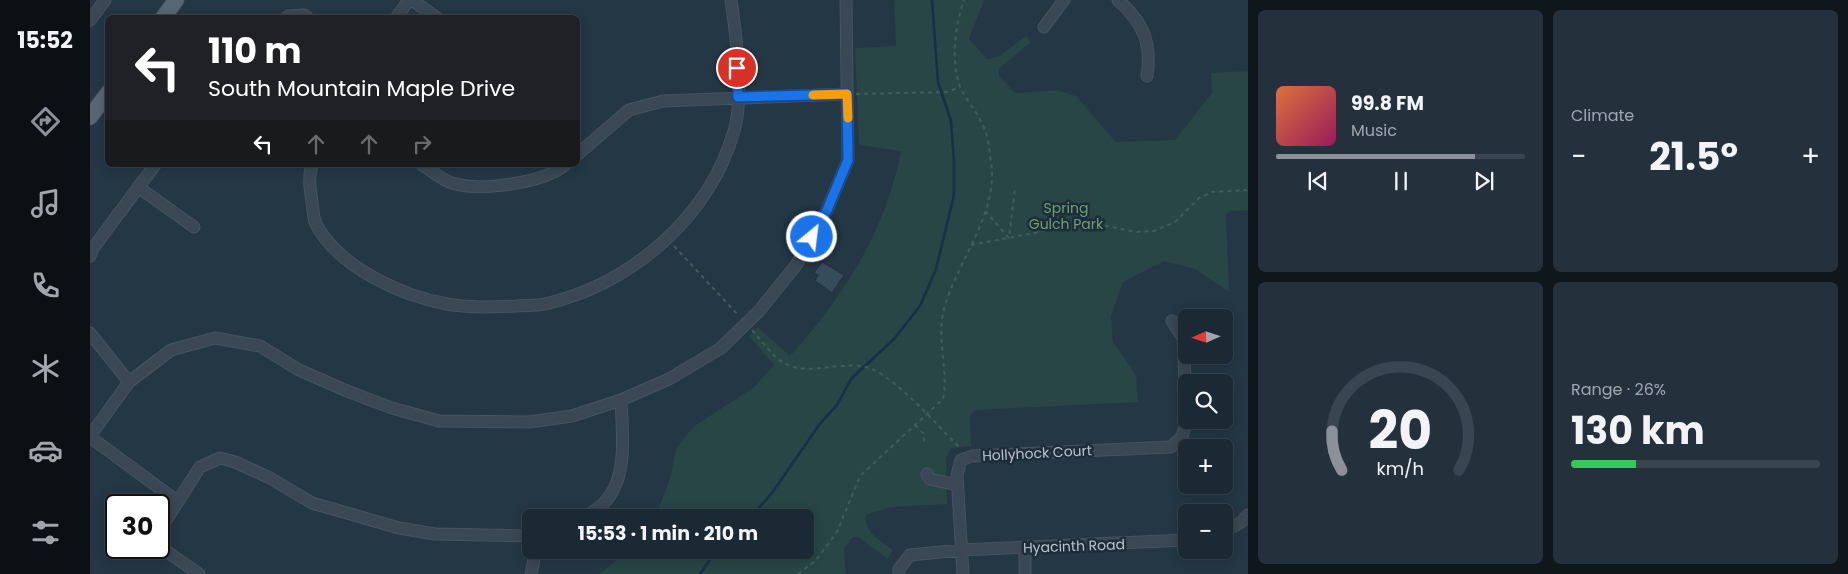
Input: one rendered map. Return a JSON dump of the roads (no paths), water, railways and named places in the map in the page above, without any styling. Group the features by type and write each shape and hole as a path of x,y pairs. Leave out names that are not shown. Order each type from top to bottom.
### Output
{"main road":[{"path":"165,15 176,0"},
{"path":"90,117 105,97"}],"street":[{"path":"90,20 104,0"},
{"path":"398,15 411,0 433,15"},
{"path":"311,167 308,177 316,223 337,253 369,276 402,290 447,304 488,307 543,304 586,292 626,270 667,239 696,208 717,172 734,130 738,97 731,0"},
{"path":"177,501 90,437 129,382 171,350 215,338 260,346 299,370 346,391 392,408 439,421 529,422 572,416 620,400 669,379 721,348 759,311 797,264 827,210 848,160 846,0"},
{"path":"1044,28 1064,0"},
{"path":"1118,0 1126,7 1147,38 1150,58 1147,76"},
{"path":"580,152 629,110 663,102 738,97 847,94"},
{"path":"90,256 93,248 152,167"},
{"path":"425,167 452,183 503,187 556,173 563,167"},
{"path":"138,186 194,227"},
{"path":"1172,321 1183,338 1185,374"},
{"path":"90,334 129,382"},
{"path":"596,509 605,502 618,476 623,452 620,400"},
{"name":"Hollyhock Court","path":"957,485 957,475 961,460 972,456 1171,447 1182,437 1184,429"},
{"path":"170,513 200,466 220,458 235,462 270,478 312,503 398,528 435,534 522,536"},
{"path":"927,474 930,479 957,485 963,574"},
{"path":"1233,526 1248,515"},
{"name":"Hyacinth Road","path":"899,574 899,569 910,555 961,550 1178,540"},
{"path":"1025,548 1025,574"},
{"path":"170,554 199,574"},
{"path":"531,574 534,559"}],"waterway":[{"path":"758,509 772,493 819,425 837,405 851,379 894,339 920,306 936,269 954,195 954,162 951,121 938,82 932,0"},
{"path":"700,574 711,559"}],"park label":[{"name":"Spring Gulch Park","path":"1066,216"}]}
